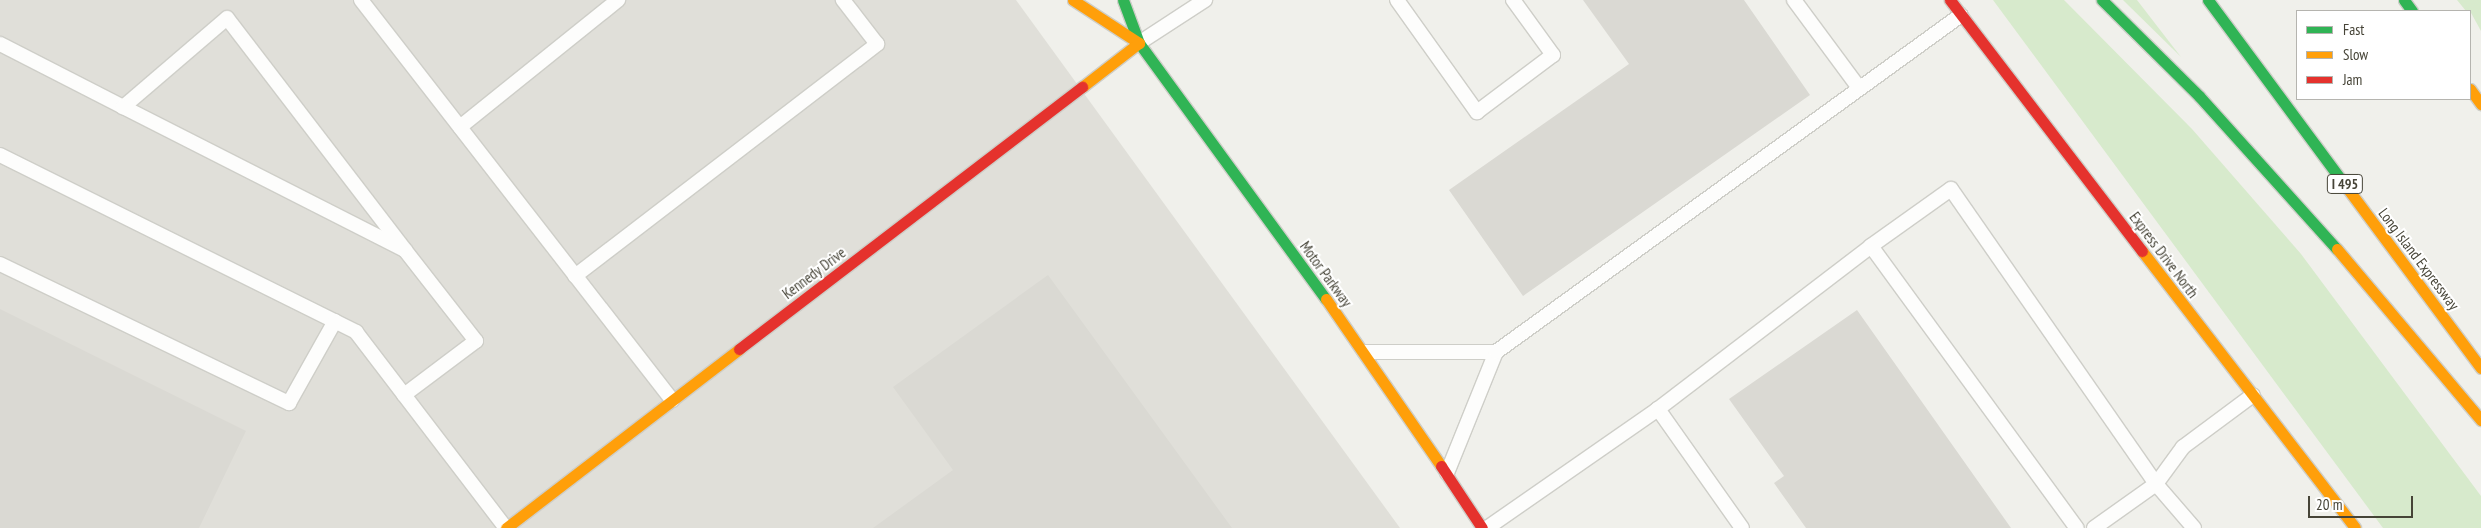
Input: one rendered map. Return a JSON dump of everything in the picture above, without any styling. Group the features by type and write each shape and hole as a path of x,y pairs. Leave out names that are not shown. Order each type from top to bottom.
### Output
{"main road":[{"name":"Motor Parkway","path":"1073,0 1139,43"},
{"name":"Motor Parkway","path":"1123,0 1139,43 1365,352 1482,528"},
{"name":"Express Drive North","path":"1950,0 2355,528"},
{"path":"2102,0 2199,96 2373,288 2481,420"},
{"name":"Long Island Expressway","path":"2208,0 2481,368"},
{"name":"Kennedy Drive","path":"506,528 1139,43"},
{"path":"2471,90 2481,104"}],"lane":[{"path":"361,0 672,400"},
{"path":"460,127 618,0"},
{"path":"575,276 877,44 843,0"},
{"path":"1139,43 1205,0"},
{"path":"1397,0 1477,112 1553,55 1513,0"},
{"path":"1794,0 1859,88"},
{"path":"1447,473 1496,352 1962,15"},
{"path":"123,107 227,18 476,341 404,395"},
{"path":"0,44 406,250"},
{"path":"0,154 356,332 506,528"},
{"path":"1487,528 1658,409 1871,246 1951,189 2156,484 2194,528"},
{"path":"1871,246 2077,528"},
{"path":"0,264 289,403 335,321"},
{"path":"1365,352 1496,352"},
{"path":"2094,528 2156,484 2183,446 2253,395"},
{"path":"1658,409 1742,528"}],"shaded area":[{"path":"0,0 1016,0 1400,528 0,528"}],"green space":[{"path":"1993,0 2064,0 2192,129 2301,254 2481,496 2481,528 2383,528"},
{"path":"2123,0 2137,0 2181,57"},
{"path":"2457,0 2481,0 2481,31 2471,10 2465,10"}],"building":[{"path":"1583,0 1744,0 1810,95 1523,296 1449,190 1629,64"},
{"path":"1048,275 1232,528 873,528 953,470 893,387"},
{"path":"0,309 246,431 199,528 0,528"},
{"path":"1857,310 2011,528 1806,528 1774,483 1784,476 1729,399"}],"traffic: fast":[{"path":"1123,0 1139,43 1326,299"},
{"path":"2102,0 2199,96 2337,249"},
{"path":"2208,0 2342,181"},
{"path":"2404,0 2411,10"}],"traffic: slow":[{"path":"1073,0 1139,43"},
{"path":"1082,87 1139,43"},
{"path":"2471,90 2481,104"},
{"path":"2342,181 2481,368"},
{"path":"2337,249 2481,420"},
{"path":"2142,251 2355,528"},
{"path":"1326,299 1441,466"},
{"path":"506,528 739,349"}],"traffic: jam":[{"path":"1950,0 2142,251"},
{"path":"739,349 1082,87"},
{"path":"1441,466 1482,528"}]}
